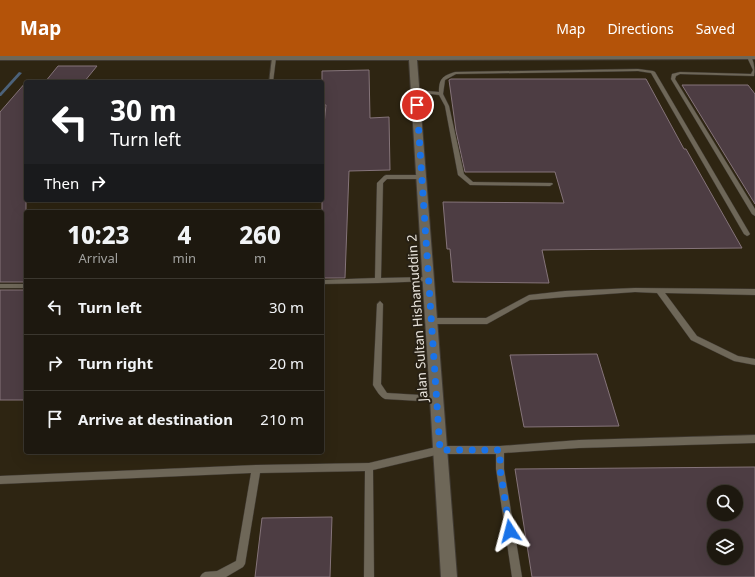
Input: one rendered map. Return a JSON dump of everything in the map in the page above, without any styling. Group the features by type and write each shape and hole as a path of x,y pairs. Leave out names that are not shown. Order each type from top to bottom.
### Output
{"street":[{"path":"0,58 752,57"},
{"name":"Jalan Sultan Hishamuddin 2","path":"413,58 449,577"}],"lane":[{"path":"752,57 755,70 753,77 680,73 674,75 673,79 755,214"},
{"path":"271,80 274,58"},
{"path":"550,184 472,184 461,174 447,106 441,94 441,83 445,76 455,73 638,70 653,72 747,234"},
{"path":"416,91 441,94"},
{"path":"378,281 380,183 386,177 422,177"},
{"path":"324,282 429,279"},
{"path":"1,286 24,286"},
{"path":"432,321 487,321 529,298 634,290 755,292"},
{"path":"659,290 694,338 738,359 755,362"},
{"path":"380,304 377,385 385,396 437,399"},
{"path":"0,480 256,469 369,467 440,450 500,450 579,444 755,438"},
{"path":"500,450 500,469 517,577"},
{"path":"369,467 369,577"},
{"path":"205,577 218,576 240,564 256,469"}],"shaded area":[{"path":"0,56 755,56 755,577 0,577"}],"building":[{"path":"58,66 97,66 86,80 47,80"},
{"path":"369,70 370,118 389,117 390,170 349,171 345,278 324,278 324,210 322,210 322,202 324,202 324,124 326,105 324,105 324,80 322,80 322,71"},
{"path":"646,79 684,149 686,149 742,248 542,250 549,283 453,282 450,249 447,249 443,202 564,203 555,172 465,172 456,131 449,80"},
{"path":"24,84 24,202 26,202 26,210 24,210 24,282 0,282 0,112"},
{"path":"682,85 748,85 755,94 755,204"},
{"path":"0,290 24,290 24,400 0,400"},
{"path":"597,354 619,426 524,427 510,355"},
{"path":"755,467 755,577 532,577 515,469"},
{"path":"332,517 330,577 255,577 262,518"}],"waterway":[{"path":"0,95 20,73"}],"route":[{"path":"417,105 440,450 500,450 500,469 510,531"}]}
